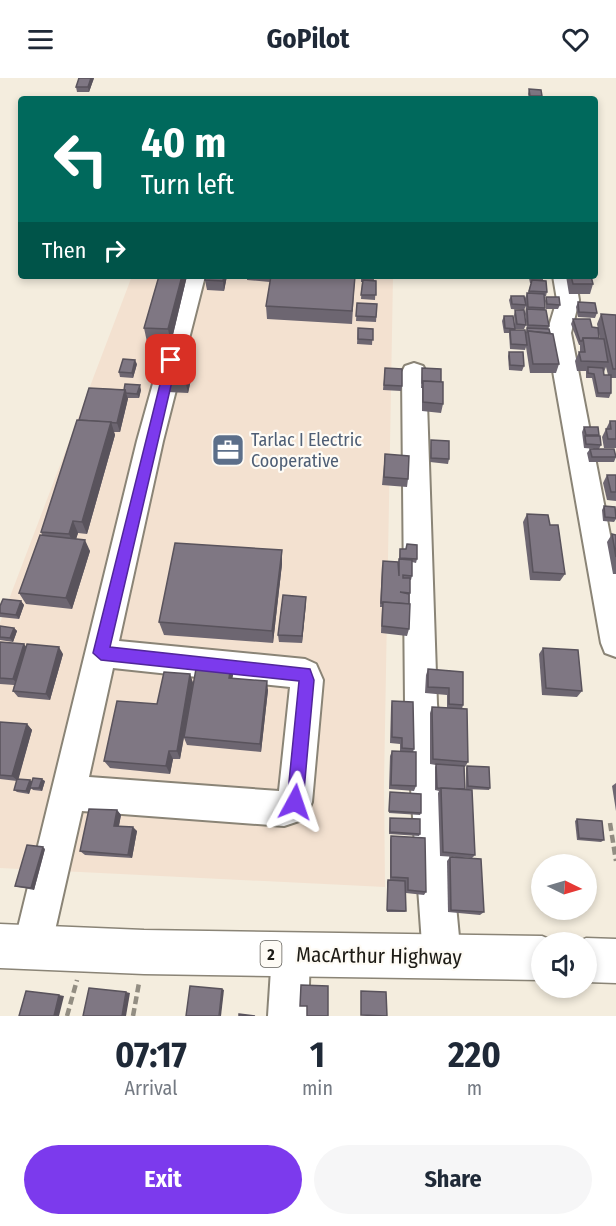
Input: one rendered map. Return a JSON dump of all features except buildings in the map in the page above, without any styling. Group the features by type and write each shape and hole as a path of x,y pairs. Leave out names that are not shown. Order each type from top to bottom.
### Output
{"highway":[{"name":"MacArthur Highway","path":"16,947 144,952 531,958"},
{"path":"597,960 616,961"}],"street":[{"path":"16,947 69,793 150,441 193,279"},
{"path":"564,279 568,300 560,323 562,355 616,643"},
{"path":"414,372 421,704 442,958"},
{"path":"69,793 284,809 293,807 295,802 307,680 305,674 101,653"},
{"path":"288,1016 291,954"}],"path":[{"path":"610,823 616,861"}],"shaded area":[{"name":"Tarlac I Electric Cooperative","path":"131,279 393,279 384,784 385,887 0,868 0,623"}],"place":[{"name":"Tarlac I Electric Cooperative","path":"228,450"}],"route":[{"path":"171,360 101,653 305,674 307,680 295,802"}]}
